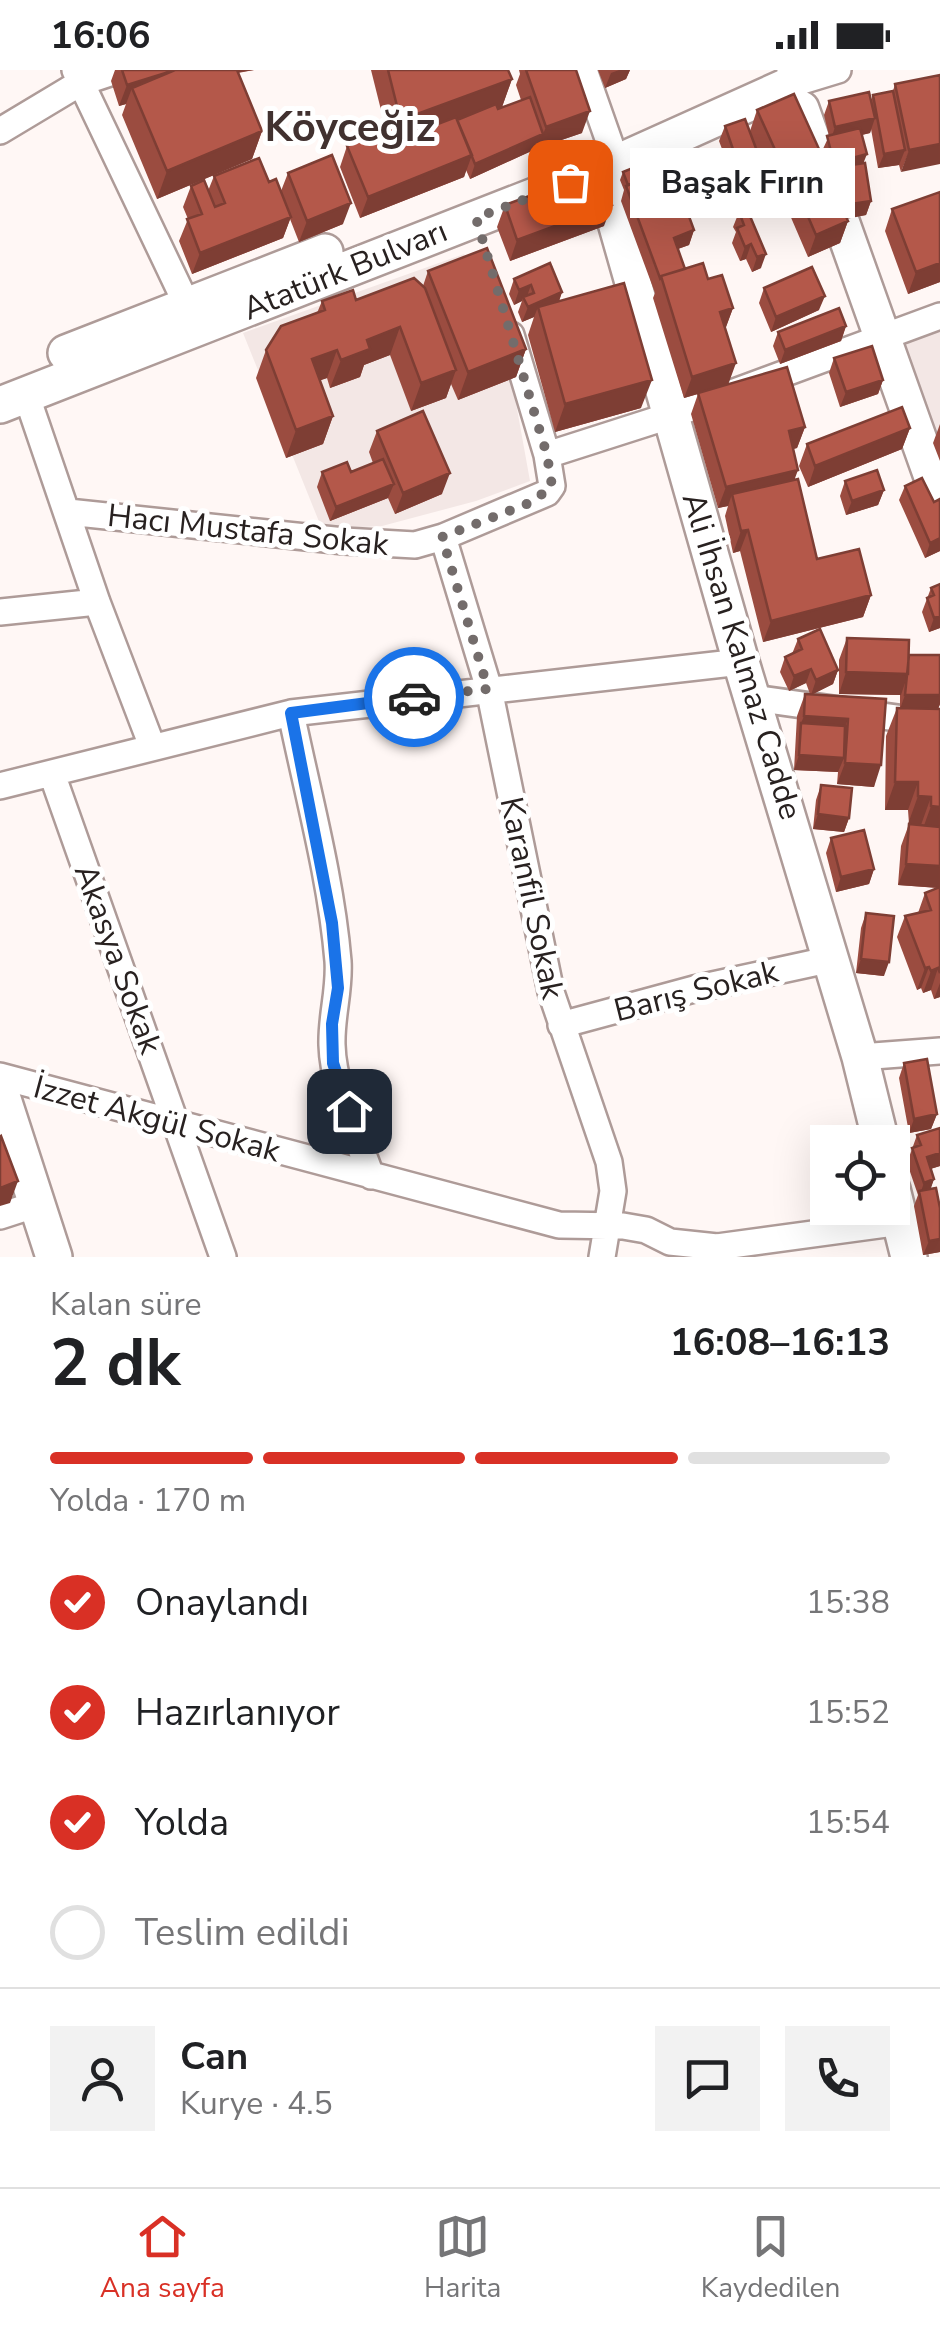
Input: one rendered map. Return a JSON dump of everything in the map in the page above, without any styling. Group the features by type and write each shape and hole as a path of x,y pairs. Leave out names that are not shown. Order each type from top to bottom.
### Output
{"street":[{"path":"1,129 77,76 118,70"},
{"path":"584,70 605,157"},
{"path":"838,70 791,77 940,499"},
{"path":"77,76 187,305"},
{"name":"Atatürk Bulvarı","path":"9,393 187,305 605,157 791,77"},
{"name":"Atatürk Bulvarı","path":"9,393 479,228 605,157"},
{"name":"Ali İhsan Kalmaz Cadde","path":"605,157 741,662 832,960 877,1125"},
{"path":"504,309 547,455 672,416 940,316"},
{"path":"9,393 68,512 97,602 152,746"},
{"name":"Hacı Mustafa Sokak","path":"68,512 414,545 547,493 552,486 547,455"},
{"name":"Karanfil Sokak","path":"442,537 488,689 542,952 561,1025 609,1162 613,1191 602,1257"},
{"path":"0,612 97,602"},
{"path":"0,786 291,713 741,662"},
{"path":"753,698 940,724"},
{"path":"291,713 324,866 338,961 333,1063 371,1176"},
{"name":"Akasya Sokak","path":"52,774 223,1257"},
{"name":"Barış Sokak","path":"561,1025 694,989 832,960"},
{"path":"860,1057 940,1051"},
{"name":"İzzet Akgül Sokak","path":"0,1076 558,1225 607,1224 646,1230 670,1242 717,1246 812,1225"},
{"path":"0,1090 54,1257"},
{"path":"0,1216 36,1204"},
{"path":"902,1225 910,1257"}],"shaded area":[{"path":"464,254 512,381 530,481 476,501 382,526 322,529 243,333"},
{"path":"940,326 940,474 892,344"}],"building":[{"path":"122,70 175,70 127,85"},
{"path":"175,70 237,70 262,131 167,171 132,88"},
{"path":"388,70 508,70 512,79 409,117 398,110"},
{"path":"526,70 576,70 590,111 546,127"},
{"path":"940,75 940,144 909,150 895,84"},
{"path":"893,91 905,150 884,154 873,95"},
{"path":"869,92 875,118 835,127 829,101"},
{"path":"794,94 819,149 782,165 757,110"},
{"path":"530,97 543,134 475,164 457,120 496,104 498,109"},
{"path":"456,117 472,155 368,197 347,146 394,127 399,139"},
{"path":"745,119 757,151 736,158 725,126"},
{"path":"860,128 867,154 834,163 827,136"},
{"path":"720,151 739,193 719,202 700,161"},
{"path":"332,155 351,203 307,221 288,173"},
{"path":"259,158 269,182 276,179 291,217 200,253 187,219 202,214 191,186 204,180 215,207 225,203 214,176"},
{"path":"822,163 848,221 816,235 791,177"},
{"path":"865,163 871,201 851,204 844,166"},
{"path":"640,165 646,178 628,185 623,172"},
{"path":"599,170 612,205 517,240 505,205"},
{"path":"659,173 676,214 687,211 694,230 674,238 685,269 660,278 626,186"},
{"path":"940,192 940,263 916,272 892,209"},
{"path":"747,209 766,254 757,257 751,244 745,247 737,228 744,225 739,212"},
{"path":"487,248 526,349 468,372 428,271"},
{"path":"550,263 562,292 528,307 523,297 534,293 531,285 519,290 514,279"},
{"path":"703,263 708,279 722,275 733,308 720,312 736,363 692,377 661,276"},
{"path":"812,267 825,296 776,317 764,288"},
{"path":"414,278 425,288 456,370 421,383 400,327 367,340 370,349 341,360 337,350 312,359 333,416 296,430 266,350 281,326 325,310 322,301 353,290 356,300"},
{"path":"624,283 652,380 565,404 538,307"},
{"path":"839,308 846,326 785,350 778,332"},
{"path":"872,346 883,380 846,392 834,358"},
{"path":"787,367 805,427 789,431 798,470 726,487 698,393"},
{"path":"902,407 910,428 815,466 807,444"},
{"path":"423,411 450,473 403,493 377,431"},
{"path":"383,459 394,484 336,507 322,472 347,462 351,472"},
{"path":"877,470 884,490 852,501 845,481"},
{"path":"922,478 934,502 940,499 940,538 930,543 905,486"},
{"path":"798,479 817,559 859,549 871,595 771,621 748,530 741,531 732,494"},
{"path":"940,584 940,616 934,618 927,598 934,595 931,588"},
{"path":"820,629 838,670 816,680 811,669 794,676 785,657 802,649 798,639"},
{"path":"847,638 909,640 908,674 846,672"},
{"path":"909,655 940,655 940,695 905,695"},
{"path":"805,694 886,699 881,765 845,763 848,719 804,716"},
{"path":"897,708 940,709 940,807 931,806 931,797 918,796 918,782 895,782"},
{"path":"801,723 845,726 844,758 799,755"},
{"path":"821,785 852,788 849,818 818,814"},
{"path":"909,824 940,827 940,866 906,864"},
{"path":"864,830 874,869 841,877 831,838"},
{"path":"940,887 940,973 938,968 925,968 905,916 931,910 925,893"},
{"path":"866,913 894,916 889,962 861,959"},
{"path":"927,1059 937,1114 914,1119 904,1063"},
{"path":"940,1128 940,1153 927,1157 934,1179 924,1183 912,1148 921,1145 917,1135"},
{"path":"0,1137 18,1181 0,1188"},
{"path":"936,1188 940,1239 929,1241 919,1191"}],"way so far":[{"path":"414,697 488,689 442,537 532,502 552,486 552,472 476,218 570,182"}],"place":[{"name":"Başak Fırın","path":"570,182"}],"district":[{"name":"Köyceğiz","path":"350,127"}],"route":[{"path":"349,1111 333,1063 338,961 324,866 291,713 414,697"}]}
